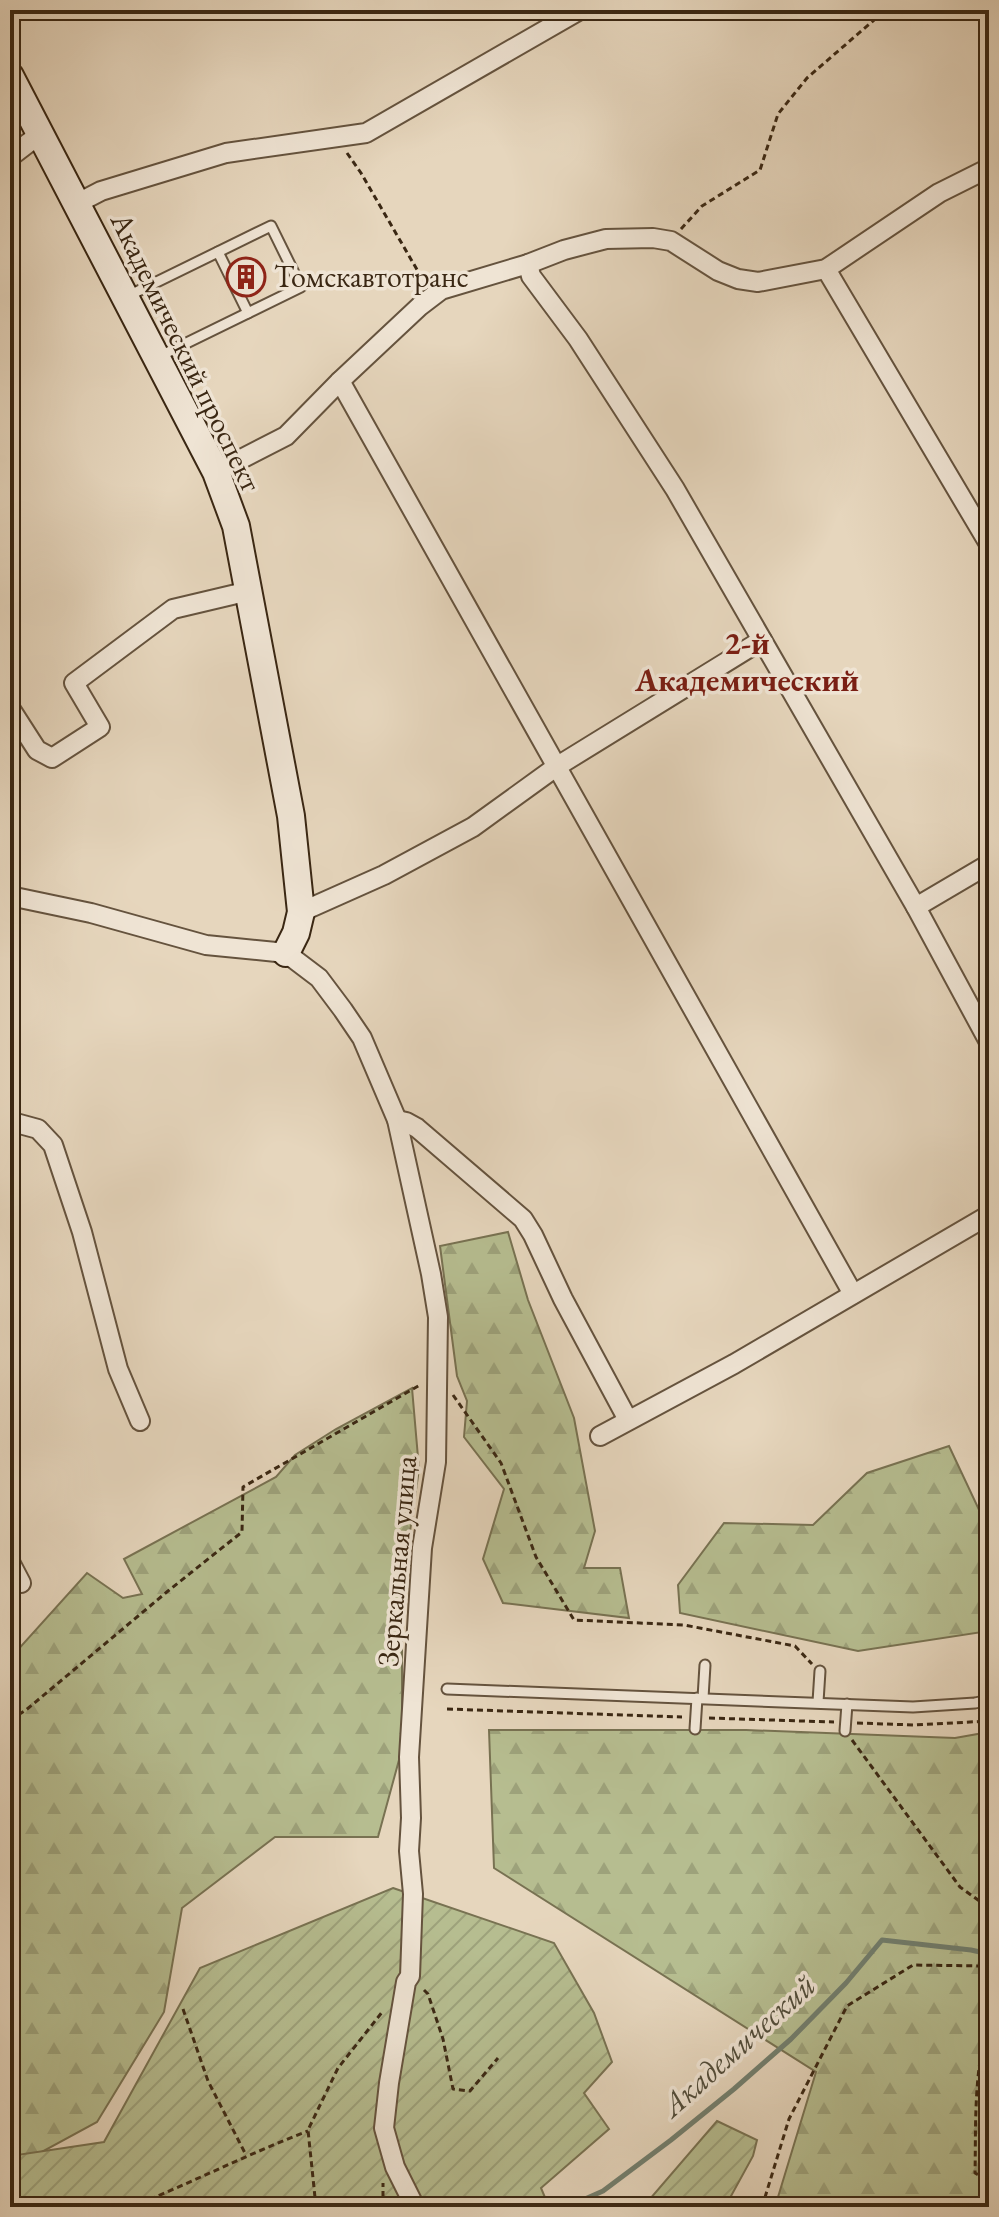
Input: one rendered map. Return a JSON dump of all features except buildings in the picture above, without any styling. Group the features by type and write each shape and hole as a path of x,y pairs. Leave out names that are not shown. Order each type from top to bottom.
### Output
{"street":[{"path":"10,14 17,10"},
{"path":"76,204 101,191 226,153 366,133 580,10"},
{"name":"Академический проспект","path":"10,76 216,472 236,526 291,816 301,912 296,933 286,953"},
{"path":"10,157 40,134"},
{"path":"216,472 286,436 340,381 441,290 606,239 653,238 671,241 718,271 738,279 758,282 826,269 939,193 989,168"},
{"path":"528,264 531,276 578,339 675,489 916,907 989,1042"},
{"path":"826,269 989,544"},
{"path":"340,381 853,1294"},
{"path":"10,708 37,750 52,758 100,727 74,683 173,609 249,591"},
{"path":"301,912 384,875 473,827 556,767 762,640"},
{"path":"916,907 989,864"},
{"path":"10,896 91,913 206,945 286,953"},
{"name":"Зеркальная улица","path":"286,953 319,978 362,1038 397,1120 438,1317 436,1462 422,1548 409,1757 409,1851 413,1894 407,1984 384,2128 395,2167 415,2207"},
{"path":"397,1120 417,1128 523,1219 628,1420"},
{"path":"10,1124 38,1129 53,1145 82,1232 118,1369 140,1421"},
{"path":"600,1436 734,1364 989,1215"},
{"path":"10,1562 21,1583"}],"lane":[{"path":"125,297 271,226 301,287 157,358"},
{"path":"218,252 248,313"},
{"path":"695,1729 705,1665"},
{"path":"818,1702 820,1671"},
{"path":"447,1689 913,1707 989,1700"},
{"path":"845,1726 847,1704"}],"path":[{"path":"671,241 702,206 760,170 778,114 797,90 874,20 890,10"},
{"path":"335,137 361,173 433,296"},
{"path":"10,1720 242,1532 243,1487 438,1374 501,1463 536,1557 574,1620 684,1625 795,1646 820,1671"},
{"path":"447,1709 696,1717 845,1726 989,1721"},
{"path":"845,1726 960,1887 989,1908"},
{"path":"762,2207 789,2119 847,2006 913,1965 989,1968"},
{"path":"316,2207 308,2130 338,2068 380,2013 407,1984 428,1994 443,2039 453,2089 470,2091 498,2058"},
{"path":"183,2009 208,2081 246,2155"},
{"path":"989,2032 983,2043 977,2103 975,2173 989,2181"},
{"path":"131,2207 308,2130"},
{"path":"383,2180 383,2207"}],"green space":[{"path":"508,1232 528,1300 574,1418 595,1531 584,1568 620,1568 629,1618 503,1603 483,1559 504,1489 464,1437 467,1401 457,1376 440,1246"},
{"path":"412,1388 419,1469 402,1587 402,1749 378,1837 275,1837 182,1908 164,2012 97,2122 16,2166 10,2165 10,1693 17,1689 14,1654 87,1573 123,1598 142,1594 124,1559 276,1477 295,1455"},
{"path":"949,1446 989,1531 989,1631 858,1651 680,1613 678,1585 724,1523 813,1525 867,1473"},
{"path":"489,1730 746,1730 955,1738 989,1732 989,2207 775,2207 816,2072 494,1868"},
{"path":"393,1888 554,1943 594,2013 612,2062 584,2093 609,2129 541,2188 549,2207 10,2207 10,2156 104,2142 200,1968"},
{"path":"717,2121 757,2140 753,2156 725,2207 643,2207"}],"waterway":[{"name":"Академический","path":"567,2207 603,2191 734,2089 791,2039 846,1983 882,1940 989,1954"}],"place":[{"name":"Томскавтотранс","path":"246,277"}],"district":[{"name":"2-й Академический","path":"747,662"}]}
